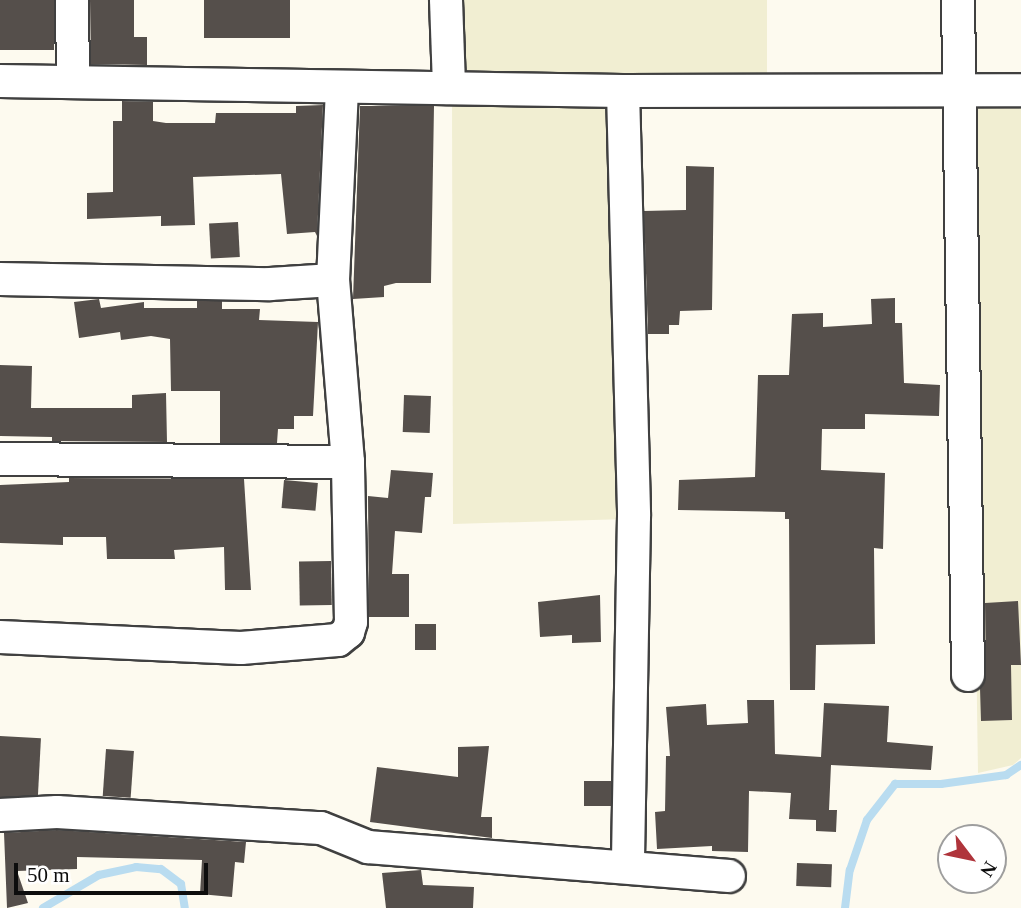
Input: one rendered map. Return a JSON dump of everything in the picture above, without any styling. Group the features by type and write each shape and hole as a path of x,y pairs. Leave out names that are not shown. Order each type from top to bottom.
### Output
{"street":[{"path":"72,0 74,81"},
{"path":"446,0 449,88"},
{"path":"958,0 968,675"},
{"path":"0,81 623,91 1021,90"},
{"path":"0,637 241,648 338,640 351,622 348,463 333,280 342,87"},
{"path":"623,91 634,516 628,867"},
{"path":"0,279 270,284 333,280"},
{"path":"0,459 348,463"},
{"path":"0,816 57,812 321,828 368,847 729,876"}],"shaded area":[{"path":"454,0 767,0 767,78 454,78"},
{"path":"452,97 600,104 619,126 627,519 453,524"},
{"path":"968,98 1021,98 1021,758 1013,765 978,773"}],"building":[{"path":"0,0 54,0 54,50 0,50"},
{"path":"90,0 134,0 134,37 147,37 147,65 91,64"},
{"path":"204,0 290,0 290,38 204,38"},
{"path":"122,101 153,102 153,121 166,123 215,123 216,113 296,113 296,106 323,105 317,236 315,232 287,234 281,174 193,177 195,225 161,226 161,216 87,219 87,193 113,192 113,121 122,121"},
{"path":"360,106 434,106 431,283 396,283 384,286 384,297 353,299"},
{"path":"686,166 714,167 712,310 680,311 679,325 669,325 669,334 648,334 644,211 686,210"},
{"path":"238,222 240,257 211,258 209,224"},
{"path":"895,298 895,323 902,323 904,383 940,385 939,416 865,414 865,429 822,429 821,470 885,473 883,549 874,548 875,644 816,645 815,690 790,690 789,519 785,519 785,512 678,510 679,480 755,477 758,375 789,375 792,314 823,313 823,327 872,324 871,299"},
{"path":"99,299 101,308 144,302 144,308 197,308 197,301 222,301 222,309 260,309 259,320 318,322 313,416 294,416 294,429 278,429 277,443 220,443 220,391 171,391 170,339 151,336 121,340 120,332 79,338 74,302"},
{"path":"0,365 32,366 31,408 132,408 132,395 166,393 167,442 52,441 52,437 0,436"},
{"path":"404,395 431,396 430,433 403,432"},
{"path":"391,470 433,473 431,497 425,497 422,533 395,531 392,574 409,574 409,617 369,617 368,496 388,498"},
{"path":"69,478 244,479 251,590 225,590 224,547 174,550 175,559 107,559 106,537 63,537 63,545 0,543 0,485 69,482"},
{"path":"284,480 318,483 315,511 282,508"},
{"path":"331,561 332,605 300,606 299,562"},
{"path":"600,595 601,642 572,643 572,635 540,637 538,602"},
{"path":"1018,601 1021,665 1011,665 1012,720 981,721 980,688 986,675 985,603"},
{"path":"415,624 436,624 436,650 415,650"},
{"path":"747,700 774,700 775,754 821,757 824,703 889,706 887,742 933,746 931,770 831,765 829,810 837,810 836,832 816,831 816,820 789,819 791,793 749,791 748,852 712,851 712,846 657,849 655,812 665,811 666,756 670,756 666,707 706,704 707,725 748,723"},
{"path":"0,736 41,738 38,799 0,797"},
{"path":"489,746 481,817 492,817 492,838 370,822 377,767 458,777 458,747"},
{"path":"106,749 134,751 131,798 103,796"},
{"path":"584,781 611,781 611,806 584,806"},
{"path":"57,830 246,842 244,863 235,862 232,897 200,894 202,860 77,857 77,869 17,871 28,903 7,908 4,833"},
{"path":"797,863 832,864 831,887 796,886"},
{"path":"421,870 423,885 474,887 473,908 386,908 382,873"}],"waterway":[{"path":"845,908 850,870 867,820 895,784 941,784 1006,775 1021,765"},
{"path":"43,908 99,875 136,867 161,869 181,884 185,908"}]}
